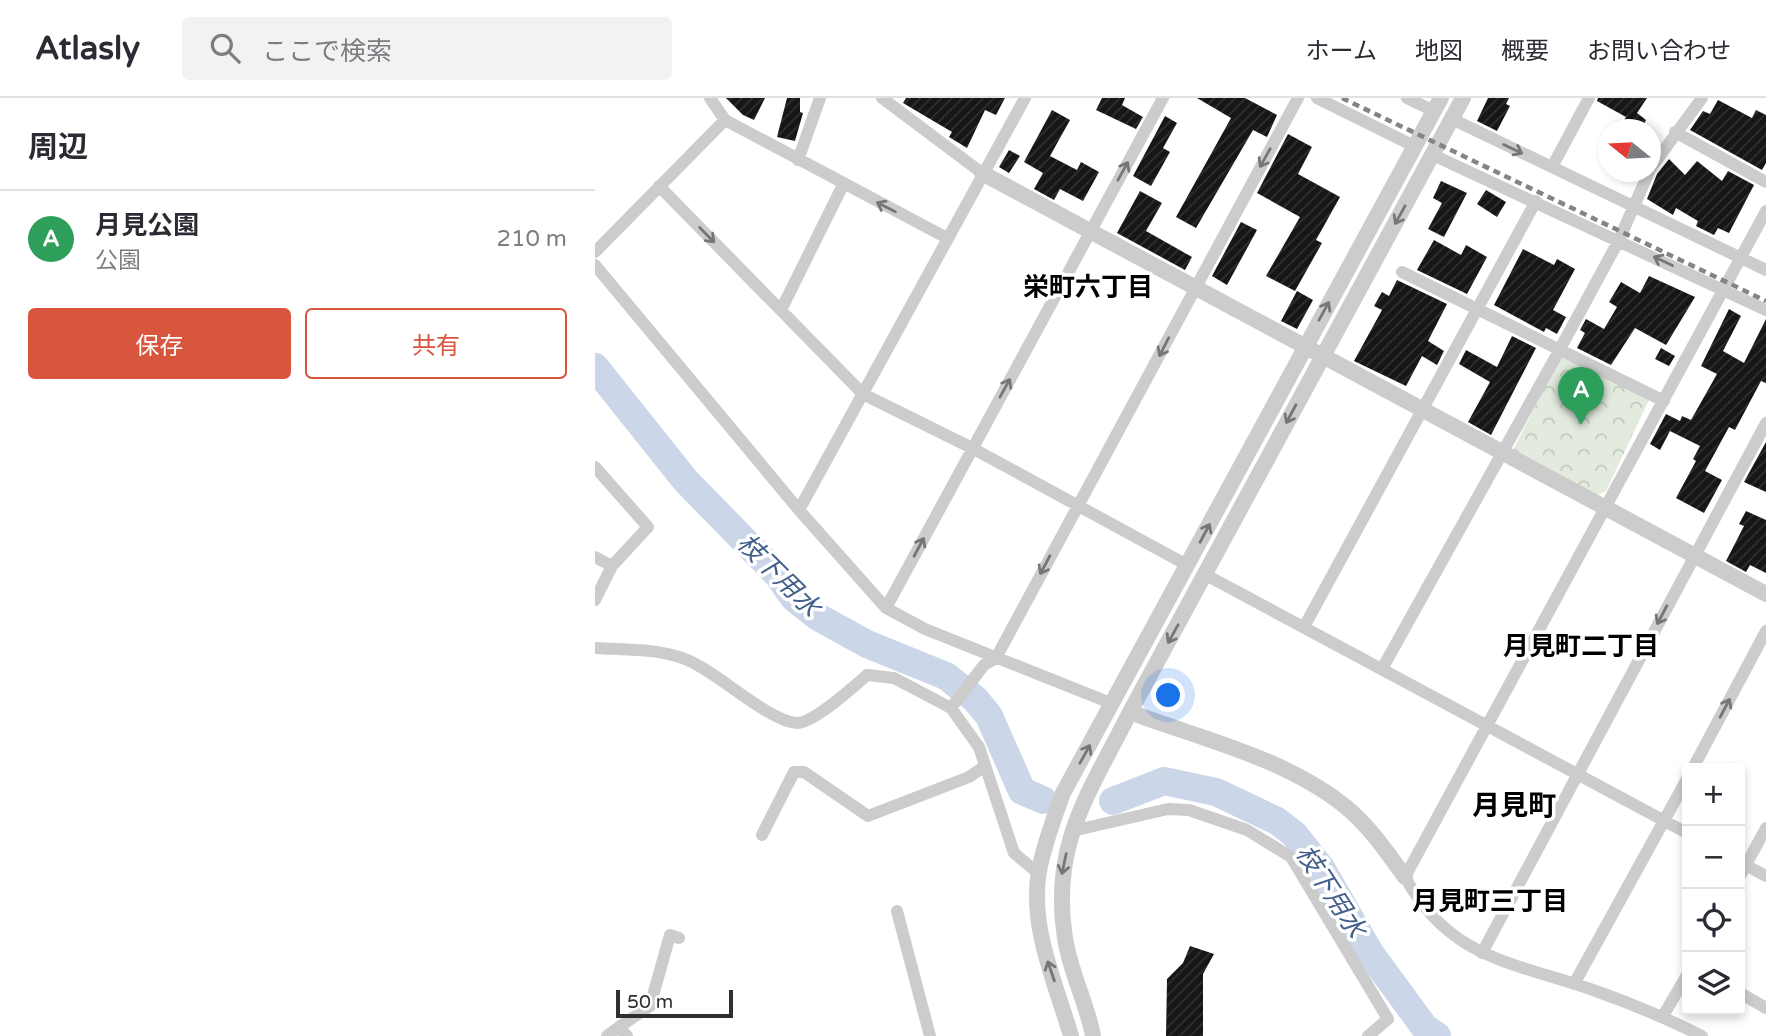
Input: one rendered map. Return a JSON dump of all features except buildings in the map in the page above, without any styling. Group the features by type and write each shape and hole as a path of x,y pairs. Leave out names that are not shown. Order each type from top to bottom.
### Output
{"street":[{"path":"710,98 725,120 947,239"},
{"path":"798,160 820,98"},
{"path":"799,510 1025,98"},
{"path":"886,607 1163,98"},
{"path":"954,704 984,665 996,658 1151,372 1194,286 1298,98"},
{"path":"1317,98 1414,146"},
{"path":"1071,1036 1045,956 1038,873 1063,793 1437,104 1407,98"},
{"path":"1093,1036 1071,961 1063,919 1062,872 1072,831 1089,789 1130,712 1463,98"},
{"path":"1552,167 1589,98"},
{"path":"1661,152 1702,98"},
{"path":"887,100 982,173 1766,594"},
{"path":"1452,119 1766,270"},
{"path":"595,252 725,120"},
{"path":"1675,132 1766,182"},
{"path":"1433,155 1766,310"},
{"path":"1382,669 1619,240 1643,182"},
{"path":"781,310 843,185"},
{"path":"659,186 863,394 972,448 1187,565"},
{"path":"1304,627 1536,201"},
{"path":"1405,877 1766,211"},
{"path":"595,265 799,510 886,607 925,629 1113,704"},
{"path":"1402,272 1664,401"},
{"path":"1482,953 1766,424"},
{"path":"595,467 648,527 612,566 595,600"},
{"path":"595,557 612,566"},
{"path":"1206,575 1682,830"},
{"path":"1696,763 1766,631"},
{"path":"595,648 654,650 687,659 768,711 795,723 809,720 867,676 894,678 954,704 979,747 1014,853 1038,873"},
{"path":"1130,712 1285,770 1327,793 1371,831 1434,918 1465,945 1504,963 1574,984 1663,1016 1702,1036"},
{"path":"762,835 794,772 804,772 868,816 969,777 985,766"},
{"path":"1574,984 1682,788"},
{"path":"1072,831 1168,809 1189,810 1247,830 1291,857 1388,1019 1369,1036"},
{"path":"1745,863 1766,828"},
{"path":"1745,869 1766,876"},
{"path":"897,911 930,1036"},
{"path":"607,1036 623,1031 650,1006 670,935 679,938"},
{"path":"1663,1016 1682,984"},
{"path":"1745,996 1766,1008"}],"green space":[{"path":"1561,355 1649,400 1606,491 1598,495 1513,450"}],"waterway":[{"name":"枝下用水","path":"595,367 686,481 777,574 794,598 818,617 867,644 946,676 975,699 989,716 1022,791 1043,800"},
{"name":"枝下用水","path":"1113,801 1164,781 1216,792 1277,821 1294,834 1321,868 1370,953 1425,1028 1437,1036"}],"railway":[{"path":"1342,98 1766,301"}],"place":[{"name":"月見公園","path":"1581,425"}],"district":[{"name":"栄町六丁目","path":"1088,287"},
{"name":"月見町二丁目","path":"1581,646"},
{"name":"月見町","path":"1514,805"},
{"name":"月見町三丁目","path":"1490,901"}]}
